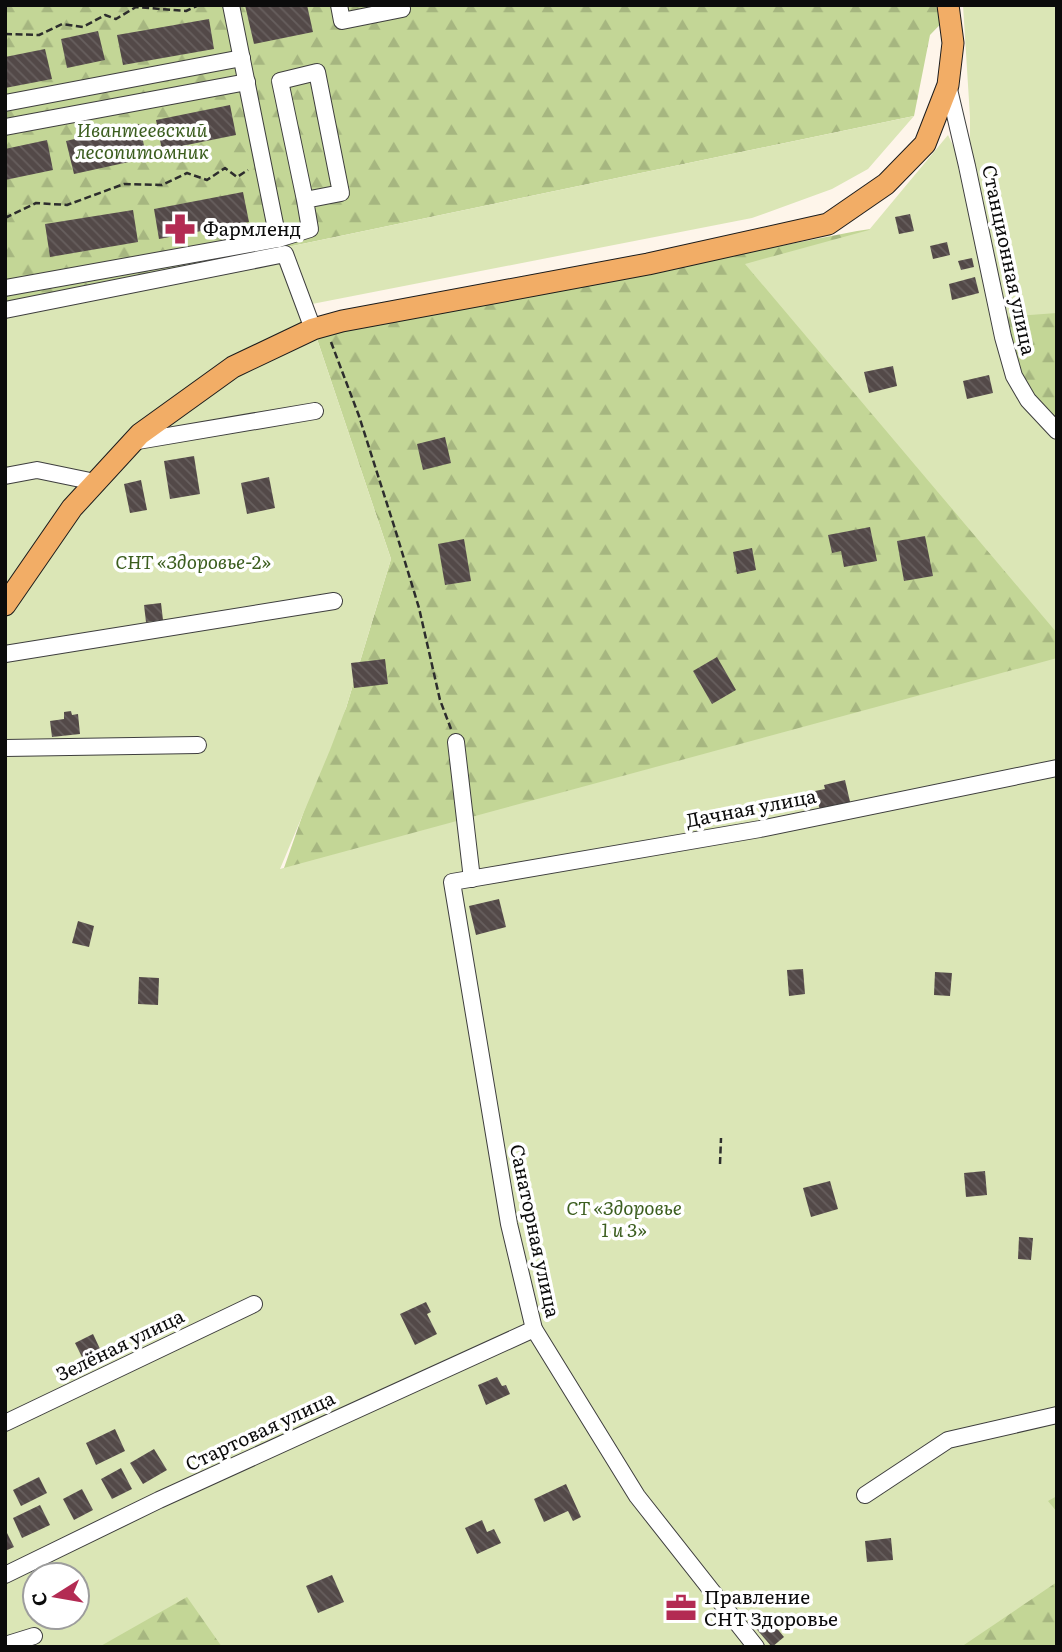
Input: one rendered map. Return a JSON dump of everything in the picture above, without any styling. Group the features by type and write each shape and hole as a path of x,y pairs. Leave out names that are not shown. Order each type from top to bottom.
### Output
{"main road":[{"path":"5,605 72,508 140,434 233,367 313,329 342,321 648,264 828,224 886,184 925,144 948,85 953,43 948,5"}],"street":[{"path":"231,5 278,239"},
{"path":"339,5 342,21 402,9 401,5"},
{"path":"5,103 242,58"},
{"path":"5,288 278,239 310,229 280,81 317,72 341,193 305,200"},
{"path":"5,127 247,82"},
{"name":"Станционная улица","path":"948,85 1003,337 1014,376 1028,400 1057,430"},
{"path":"5,310 285,254 313,329"},
{"path":"132,442 316,411"},
{"path":"5,476 37,470 95,482"},
{"path":"5,654 334,601"},
{"path":"456,742 472,879"},
{"path":"5,748 198,745"},
{"name":"Дачная улица","path":"452,882 761,829 1057,768"},
{"name":"Санаторная улица","path":"452,882 509,1224 534,1329 637,1496 756,1647"},
{"name":"Зелёная улица","path":"5,1423 254,1304"},
{"name":"Стартовая улица","path":"5,1575 159,1500 534,1329"},
{"path":"865,1495 948,1440 1057,1415"},
{"path":"5,1645 34,1636"}],"path":[{"path":"5,34 39,35 62,23 83,27 105,15 116,19 136,8 186,11 199,5"},
{"path":"5,216 36,203 66,205 124,184 162,186 187,173 207,180 225,168 237,177 263,162"},
{"path":"313,329 328,334 359,415 419,608 440,700 456,742"},
{"path":"720,1164 721,1138"}],"green space":[{"name":"Ивантеевский лесопитомник","path":"5,5 959,5 930,35 914,116 5,306"},
{"path":"963,5 1057,5 1057,313 1003,317 1014,376 1057,422 1057,633 745,264 869,230 948,135 970,181 970,117"},
{"name":"СТ «Здоровье 1 и 3»","path":"914,116 868,169 832,189 752,218 312,304 316,336 391,559 346,708 280,869 1057,658 1057,1496 1048,1501 1057,1512 1057,1582 961,1647 222,1647 187,1597 99,1647 5,1647 5,306"},
{"name":"СТ «Здоровье 1 и 3»","path":"1057,193 1057,1647 5,1647 5,982 82,1003 284,868 326,748 346,708 391,559 316,336 857,231 1051,202"}],"building":[{"path":"245,5 307,5 313,32 254,44"},
{"path":"209,19 214,49 123,65 117,35"},
{"path":"98,31 105,60 67,68 61,39"},
{"path":"45,49 52,79 5,88 5,57"},
{"path":"230,105 236,135 162,150 156,120"},
{"path":"139,124 147,158 74,174 66,141"},
{"path":"47,140 53,170 5,180 5,149"},
{"path":"243,192 249,222 159,239 154,209"},
{"path":"133,210 138,242 50,257 45,224"},
{"path":"910,214 914,231 899,234 895,217"},
{"path":"947,242 950,255 933,259 930,246"},
{"path":"972,258 974,267 961,270 958,261"},
{"path":"975,277 979,293 952,300 949,284"},
{"path":"893,366 897,386 869,393 864,372"},
{"path":"989,375 993,393 967,399 963,381"},
{"path":"445,437 451,463 423,470 417,444"},
{"path":"194,456 200,494 170,499 164,461"},
{"path":"269,477 275,508 247,514 241,483"},
{"path":"141,480 147,510 130,513 124,484"},
{"path":"870,527 877,561 844,567 841,551 832,553 828,535"},
{"path":"925,536 933,576 904,581 897,541"},
{"path":"464,539 471,581 445,585 438,544"},
{"path":"752,548 756,570 737,574 733,552"},
{"path":"161,603 163,620 146,622 144,605"},
{"path":"717,657 736,690 712,704 693,671"},
{"path":"385,659 388,684 354,688 351,663"},
{"path":"71,711 72,715 78,714 80,734 52,737 50,721 64,719 64,712"},
{"path":"845,780 851,806 821,814 815,791 825,789 824,785"},
{"path":"499,899 506,927 476,935 469,906"},
{"path":"78,921 94,926 89,947 72,943"},
{"path":"803,969 805,994 789,996 787,970"},
{"path":"935,972 952,973 950,996 934,995"},
{"path":"139,977 159,978 158,1005 138,1004"},
{"path":"985,1171 987,1195 966,1197 964,1173"},
{"path":"830,1181 838,1209 811,1217 803,1188"},
{"path":"1019,1237 1033,1238 1031,1260 1018,1259"},
{"path":"426,1302 431,1312 427,1314 437,1334 415,1345 400,1314"},
{"path":"93,1334 101,1351 83,1359 75,1343"},
{"path":"497,1377 502,1386 506,1385 510,1394 486,1405 478,1385"},
{"path":"115,1429 125,1451 96,1465 86,1443"},
{"path":"154,1449 167,1470 143,1484 130,1463"},
{"path":"121,1468 132,1489 112,1499 101,1479"},
{"path":"39,1477 47,1493 21,1506 13,1490"},
{"path":"566,1484 581,1517 573,1521 568,1511 544,1522 534,1499"},
{"path":"82,1489 93,1510 74,1520 63,1499"},
{"path":"40,1505 50,1525 22,1538 13,1518"},
{"path":"482,1520 487,1532 494,1529 501,1543 477,1554 465,1528"},
{"path":"5,1529 14,1547 5,1551"},
{"path":"891,1538 893,1560 867,1562 865,1541"},
{"path":"332,1575 344,1602 318,1613 306,1586"},
{"path":"766,1615 784,1637 772,1647 753,1625"}],"place":[{"name":"Фармленд","path":"180,229"},
{"name":"Правление СНТ Здоровье","path":"681,1608"}],"park label":[{"name":"СНТ «Здоровье-2»","path":"193,562"}]}
